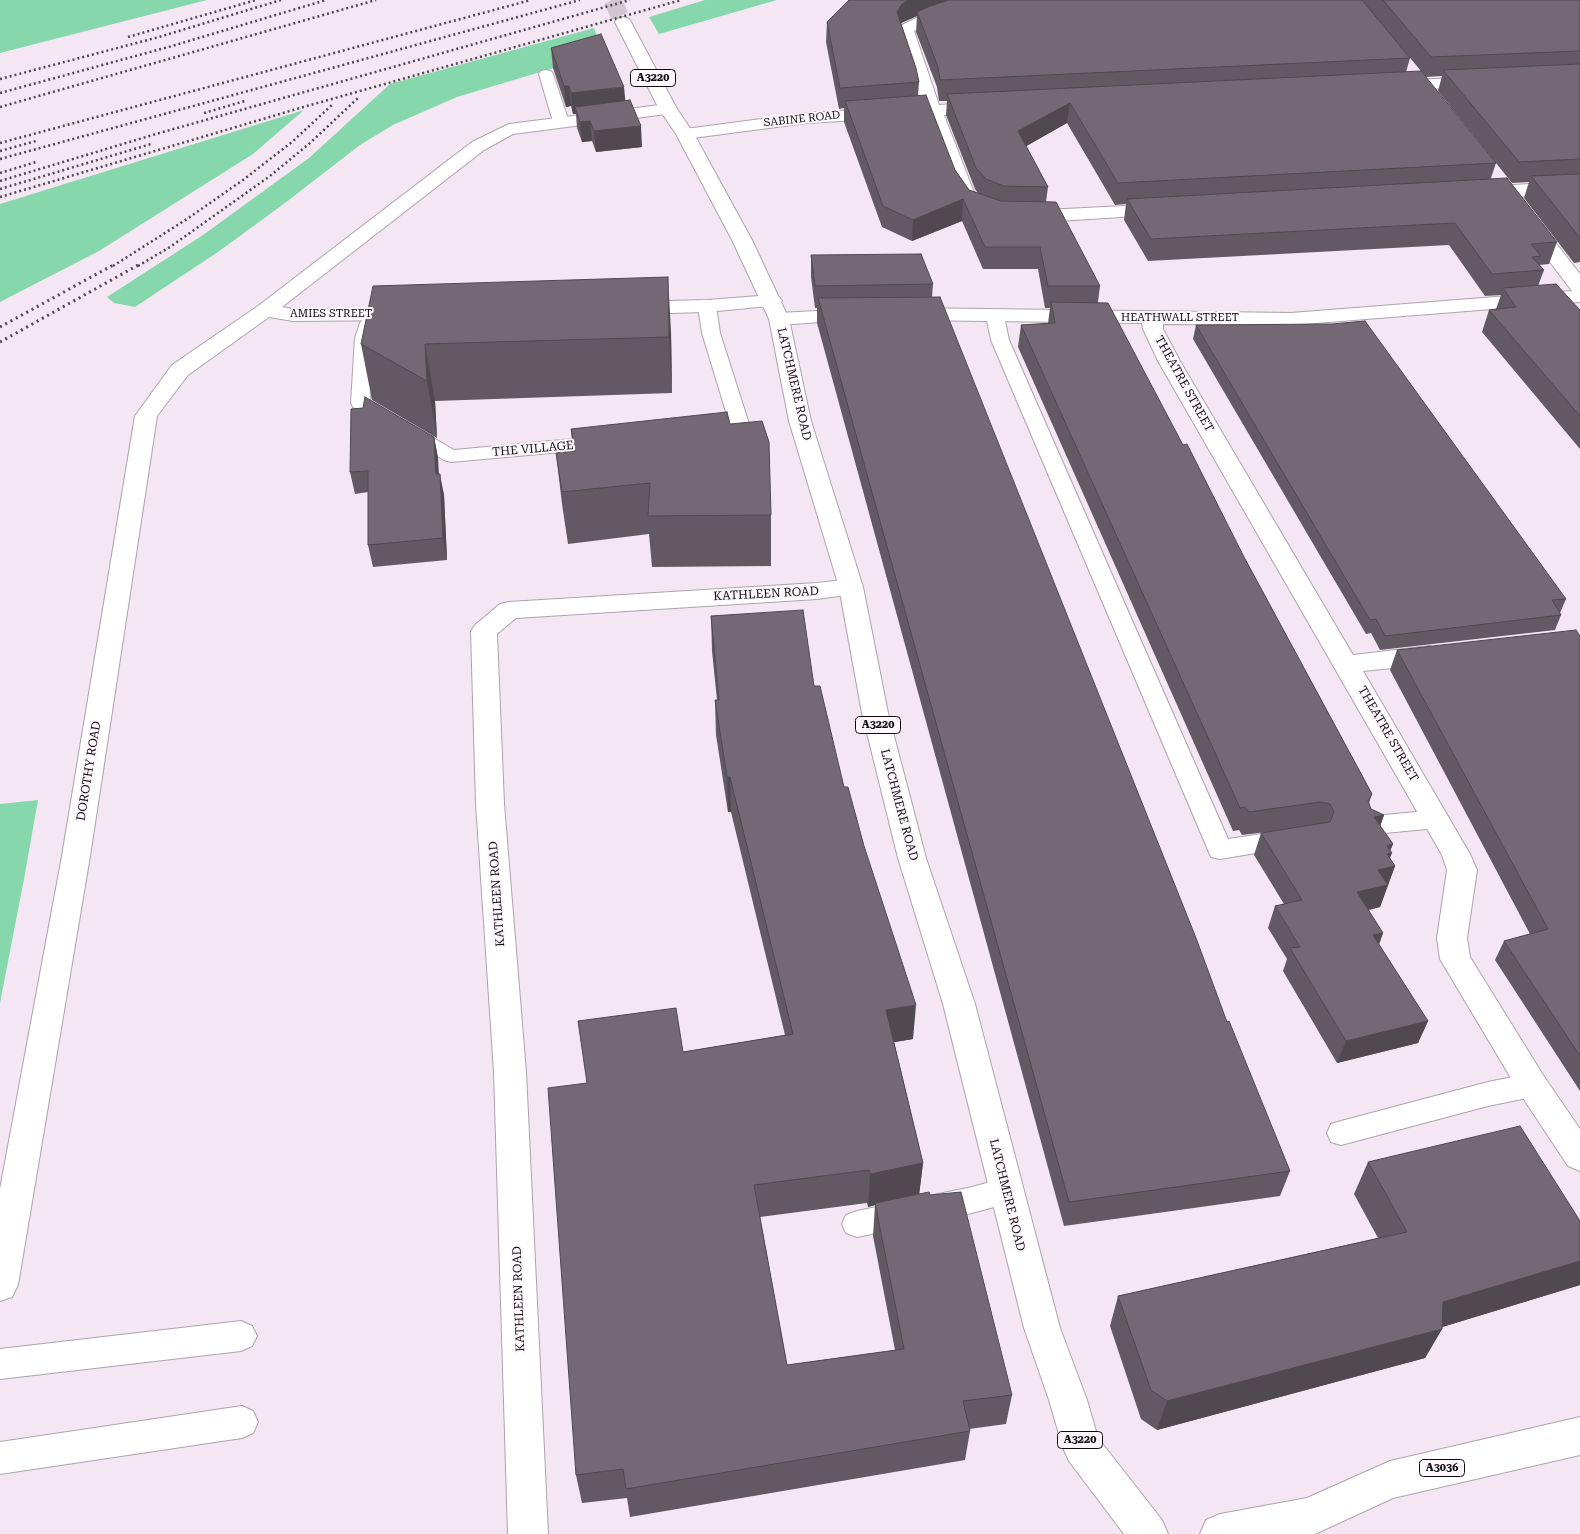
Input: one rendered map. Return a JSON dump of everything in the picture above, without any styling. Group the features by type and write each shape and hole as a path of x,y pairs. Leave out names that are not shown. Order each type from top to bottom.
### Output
{"main road":[{"path":"992,4 922,22 908,28 906,31 926,88 931,109 938,120 964,191 976,206 1000,214 1038,217 1176,210"},
{"name":"LATCHMERE ROAD","path":"623,22 668,109 685,134 776,310 800,421 852,587 875,713 912,858 959,1004 1005,1191 1042,1328 1068,1400 1082,1448 1148,1534"},
{"path":"1416,78 1433,100"},
{"path":"1374,87 1416,78 1496,81"},
{"name":"SABINE ROAD","path":"685,134 807,118 1000,106"},
{"name":"AMIES STREET","path":"265,310 478,146 509,129 668,109"},
{"path":"1494,175 1580,287"},
{"path":"1463,194 1580,187"},
{"name":"HEATHWALL STREET","path":"776,310 818,315 1291,318 1580,296"},
{"path":"608,308 707,306 776,310"},
{"name":"AMIES STREET","path":"265,310 293,315 420,313"},
{"name":"DOROTHY ROAD","path":"0,1285 76,856 146,416 180,370 265,310"},
{"name":"THEATRE STREET","path":"1152,318 1153,329 1170,361 1438,819 1456,854 1462,870 1452,938 1455,959 1532,1085 1580,1156"},
{"name":"KATHLEEN ROAD","path":"528,1534 510,1072 490,804 484,631 509,610 816,591 852,587"},
{"path":"1347,664 1454,652"},
{"name":"A3036","path":"1220,1534 1309,1517 1390,1480 1580,1436"}],"lane":[{"path":"546,74 561,122"},
{"path":"702,433 741,430 711,333 707,306"},
{"name":"THE VILLAGE","path":"371,315 364,338 360,403 451,456 625,440"},
{"path":"995,316 1000,340 1220,850 1313,836"},
{"path":"1374,825 1438,819"},
{"path":"1341,1133 1488,1094 1532,1085"},
{"path":"857,1224 972,1200 1005,1191"},
{"path":"0,1364 241,1336"},
{"path":"0,1458 242,1422"}],"green space":[{"path":"0,0 207,0 0,53"},
{"path":"705,0 777,0 659,34 649,17"},
{"path":"594,28 604,53 457,97 393,125 360,145 218,252 135,307 114,303 107,297 203,235 309,158 390,84"},
{"path":"304,110 253,154 99,251 0,302 0,204"},
{"path":"38,800 24,879 0,1003 0,804"}],"building":[{"path":"849,0 909,0 902,4 897,12 919,82 840,88 827,22"},
{"path":"949,0 1362,0 1410,58 940,80 938,67 917,12"},
{"path":"1383,0 1580,0 1580,51 1431,57"},
{"path":"601,34 624,87 571,93 569,86 564,86 551,48"},
{"path":"1580,64 1580,159 1519,162 1443,70"},
{"path":"1421,71 1496,163 1118,183 1070,103 1018,131 1048,187 1004,186 986,179 976,168 947,94"},
{"path":"926,95 955,170 969,190 1001,201 1056,202 1100,286 1048,286 1040,247 985,247 963,199 913,220 883,206 845,101"},
{"path":"630,100 641,126 594,131 590,121 580,122 575,107"},
{"path":"1580,174 1580,238 1531,176"},
{"path":"1507,178 1557,242 1531,244 1541,256 1532,257 1544,270 1492,274 1455,223 1151,239 1127,199"},
{"path":"921,254 933,284 815,286 811,255"},
{"path":"668,277 669,337 425,344 427,381 361,344 373,286"},
{"path":"1556,284 1580,310 1580,416 1489,310 1516,307 1503,288"},
{"path":"940,297 1196,938 1227,1022 1229,1021 1290,1171 1069,1202 818,298"},
{"path":"1051,302 1108,303 1183,445 1187,444 1244,557 1372,794 1368,801 1371,809 1384,815 1374,817 1393,844 1387,846 1392,853 1387,854 1395,866 1378,870 1388,885 1357,892 1383,933 1373,935 1428,1021 1346,1041 1290,948 1300,947 1275,906 1302,900 1261,833 1330,822 1334,812 1330,804 1320,802 1249,812 1245,807 1240,808 1021,325 1055,323"},
{"path":"1365,321 1566,599 1552,600 1561,615 1385,636 1376,619 1370,620 1196,325 1332,324"},
{"path":"365,397 434,437 436,474 440,474 443,538 368,545 368,471 350,472 351,409 363,408"},
{"path":"727,412 730,424 762,421 769,442 771,515 648,516 650,483 562,492 556,453 575,451 571,429"},
{"path":"803,610 814,686 820,686 844,787 848,787 864,846 916,1005 886,1010 923,1163 870,1174 869,1170 754,1185 787,1365 904,1349 875,1203 929,1192 930,1195 961,1192 1012,1395 963,1401 970,1431 626,1489 623,1469 576,1475 548,1088 587,1083 578,1021 676,1008 683,1052 793,1034 730,777 727,777 715,700 719,700 711,616"},
{"path":"1576,630 1580,636 1580,1056 1504,941 1548,929 1397,650"},
{"path":"1520,1126 1580,1221 1580,1261 1443,1302 1442,1329 1167,1401 1151,1390 1118,1296 1407,1232 1368,1162"}],"tunnel":[{"path":"612,0 623,22"}],"railway":[{"path":"128,37 256,0"},
{"path":"0,79 159,37 281,0"},
{"path":"0,93 172,46 326,0"},
{"path":"0,107 376,0"},
{"path":"0,143 531,0"},
{"path":"0,159 580,0"},
{"path":"0,181 156,134 630,0"},
{"path":"0,197 300,108 681,0"},
{"path":"138,266 170,247 270,176 310,143 358,98"},
{"path":"204,113 245,101"},
{"path":"113,266 187,219 243,180 292,142 333,104"},
{"path":"0,151 36,141"},
{"path":"0,189 151,144"},
{"path":"0,173 36,162"},
{"path":"0,327 115,264"},
{"path":"0,342 140,264"}]}
